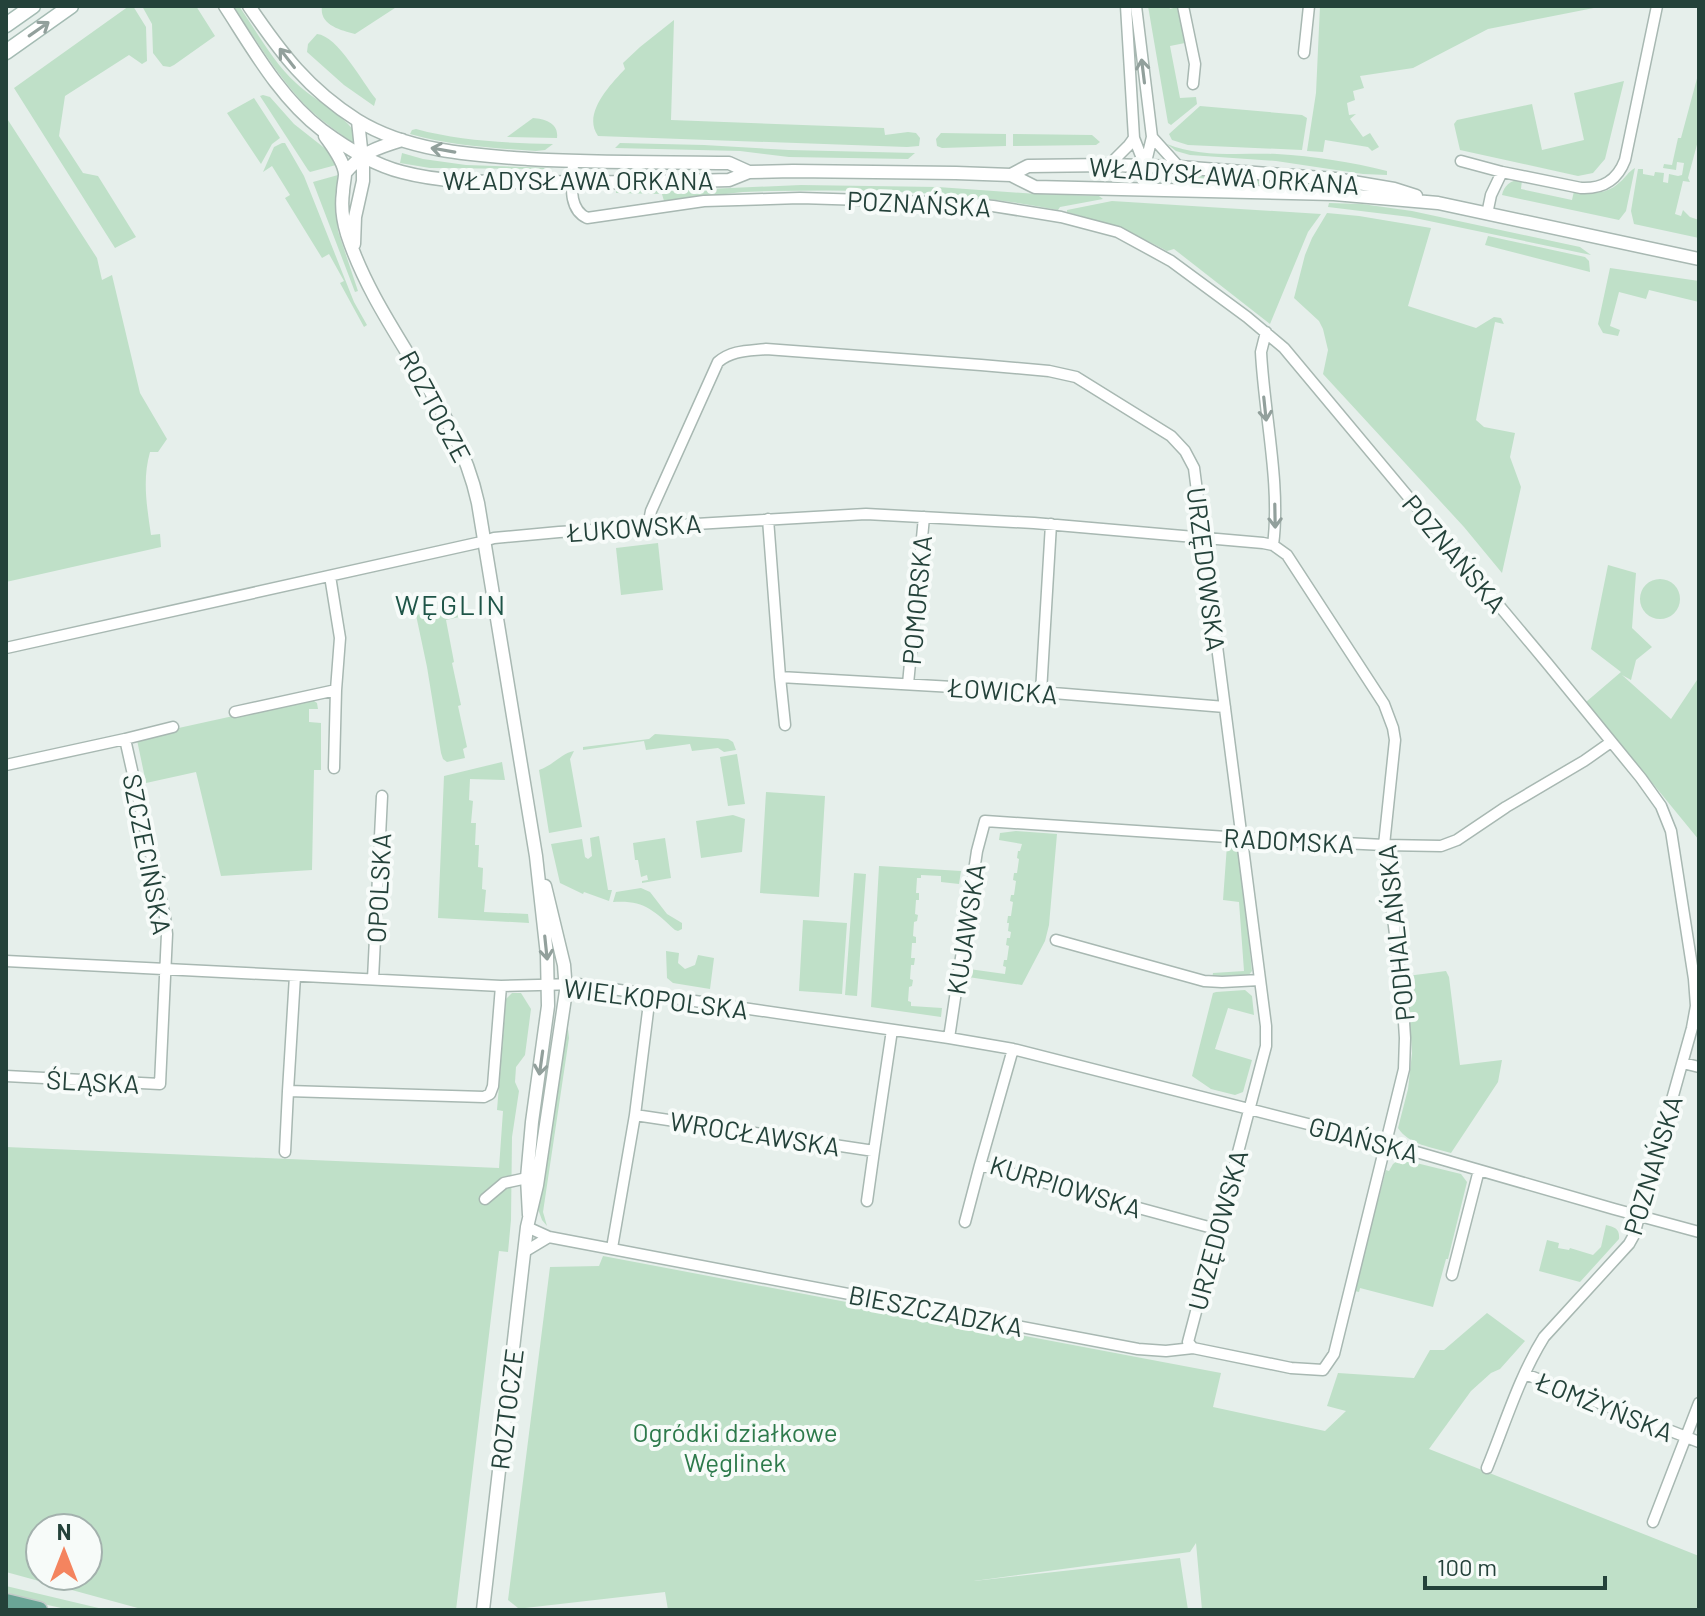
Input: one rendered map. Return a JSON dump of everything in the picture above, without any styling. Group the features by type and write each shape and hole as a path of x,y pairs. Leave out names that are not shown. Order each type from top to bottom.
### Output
{"main road":[{"path":"6,25 33,6"},
{"path":"6,52 71,6"},
{"path":"6,1602 39,1610"}],"street":[{"path":"225,6 290,99 322,130 362,155"},
{"path":"249,6 299,74 358,121"},
{"path":"1126,6 1134,138 1145,166"},
{"path":"1136,6 1152,137 1145,166 1144,189"},
{"path":"1183,6 1195,64 1193,84"},
{"path":"1304,53 1309,6"},
{"path":"1461,161 1584,188 1606,184 1617,176 1625,160 1657,6"},
{"name":"WŁADYSŁAWA ORKANA","path":"358,121 402,140 466,153 573,161 729,163 749,172"},
{"name":"ROZTOCZE","path":"354,251 357,201 363,181 358,121"},
{"path":"322,130 345,173 362,155 402,140"},
{"path":"1152,137 1179,167"},
{"path":"1109,165 1134,138"},
{"name":"WŁADYSŁAWA ORKANA","path":"362,155 393,170 460,181 572,183 729,180 749,172 793,171 1011,175 1035,187 1334,194 1438,203"},
{"path":"572,183 573,161"},
{"name":"WŁADYSŁAWA ORKANA","path":"1011,175 1028,166 1109,165 1179,167 1356,182 1394,189 1438,203 1699,259"},
{"path":"363,181 393,170"},
{"path":"1487,214 1491,195 1502,172"},
{"name":"ROZTOCZE","path":"345,173 342,195 347,233 376,299 458,441 471,473 485,541 536,856 547,955 548,1014 532,1122 527,1178 528,1221"},
{"name":"POZNAŃSKA","path":"572,183 575,208 587,218 704,201 786,198 962,203 1061,217 1118,232 1138,242 1188,272 1284,348 1661,806 1671,831 1694,979 1696,1006 1683,1063 1632,1241 1544,1337 1525,1374 1487,1468"},
{"path":"1266,332 1261,352 1274,488 1273,545"},
{"name":"URZĘDOWSKA","path":"648,526 651,511 718,362 737,351 766,349 994,366 1076,377 1171,436 1185,451 1194,468 1266,1026 1266,1046 1188,1342 1193,1348"},
{"name":"ŁUKOWSKA","path":"6,648 494,538 559,532 866,514 1051,524 1273,545"},
{"name":"POMORSKA","path":"908,684 924,517"},
{"path":"768,519 785,725"},
{"path":"1041,692 1051,524"},
{"name":"PODHALAŃSKA","path":"1273,545 1293,563 1384,704 1395,740 1384,845 1400,971 1405,1056 1399,1092 1334,1354 1323,1370"},
{"path":"330,576 340,638 334,768"},
{"name":"ŁOWICKA","path":"780,677 1041,692 1225,707"},
{"path":"235,712 336,690"},
{"name":"SZCZECIŃSKA","path":"6,765 173,727"},
{"name":"SZCZECIŃSKA","path":"125,739 165,917 165,970"},
{"name":"RADOMSKA","path":"985,821 1242,838 1441,846 1457,840 1611,742"},
{"name":"OPOLSKA","path":"373,979 382,796"},
{"name":"KUJAWSKA","path":"949,1038 977,851 985,821"},
{"name":"ROZTOCZE","path":"482,1608 528,1221 537,1185 565,1005 565,970 536,856"},
{"path":"1056,940 1204,981 1260,980"},
{"name":"WIELKOPOLSKA","path":"6,961 501,986 566,984 1013,1049 1249,1109"},
{"name":"ŚLĄSKA","path":"6,1076 160,1084 165,970"},
{"path":"285,1152 295,976"},
{"path":"288,1091 484,1097 490,1094 493,1086 501,986"},
{"name":"WROCŁAWSKA","path":"612,1248 635,1115 650,995"},
{"name":"WROCŁAWSKA","path":"867,1201 892,1030"},
{"name":"KURPIOWSKA","path":"1013,1049 980,1165 1216,1229"},
{"path":"1683,1063 1699,1067"},
{"name":"GDAŃSKA","path":"1249,1109 1699,1232"},
{"name":"WROCŁAWSKA","path":"635,1115 874,1151"},
{"path":"965,1222 980,1165"},
{"path":"1452,1275 1479,1170"},
{"path":"485,1199 504,1183 527,1178"},
{"name":"BIESZCZADZKA","path":"528,1221 549,1237 1138,1349 1166,1351 1193,1348 1291,1368 1323,1370"},
{"path":"524,1252 549,1237"},
{"name":"ŁOMŻYŃSKA","path":"1525,1374 1699,1442"},
{"name":"ŁOMŻYŃSKA","path":"1653,1522 1699,1403"}],"green space":[{"path":"133,6 146,27 147,61 142,64 129,55 65,96 59,136 83,173 98,176 136,237 115,248 14,88"},
{"path":"142,6 196,6 215,36 174,65 163,66 153,53 152,24"},
{"path":"233,6 239,6 288,75 352,128 358,137 355,144 298,97"},
{"path":"322,6 398,6 355,34 327,22"},
{"path":"1148,6 1177,7 1185,43 1170,46 1180,98 1196,97 1197,104 1171,125 1168,123"},
{"path":"1320,6 1604,6 1488,29 1413,68 1360,76 1364,88 1353,91 1355,100 1347,103 1349,115 1356,114 1350,119 1363,137 1370,133 1379,147 1372,151 1368,147 1325,140 1323,152 1307,151 1316,93"},
{"path":"674,20 671,120 884,128 885,135 916,133 920,138 919,146 598,136 593,118 596,109 606,91 625,69 623,63"},
{"path":"317,34 333,43 349,61 376,99 374,106 344,85 307,52 308,44"},
{"path":"1699,71 1699,137 1688,178 1690,182 1683,181 1675,214 1681,216 1683,210 1699,220 1699,238 1634,224 1631,211 1638,169 1643,169 1643,174 1654,176 1655,172 1664,173 1663,182 1668,183 1669,174 1682,175 1684,163 1677,162 1676,170 1663,168 1664,164 1672,165"},
{"path":"1624,81 1605,159 1593,173 1578,176 1460,150 1454,124 1457,120 1532,104 1542,150 1584,140 1574,93"},
{"path":"260,96 270,97 294,124 327,150 336,165 310,172"},
{"path":"254,98 280,138 272,144 261,164 227,113"},
{"path":"1200,106 1302,115 1307,118 1302,150 1188,145 1172,140 1169,134"},
{"path":"6,117 97,258 102,280 112,275 140,393 167,439 158,452 150,452 146,473 151,535 160,534 161,547 6,582"},
{"path":"533,118 553,125 557,138 507,137"},
{"path":"416,129 467,139 553,144 545,150 536,151 473,146 410,134"},
{"path":"941,133 1006,134 1006,146 942,148 937,146 936,139"},
{"path":"1013,134 1092,135 1100,142 1096,145 1013,146"},
{"path":"285,143 304,176 354,302 367,325 364,327 340,283 344,281 329,254 322,258 285,198 290,195 272,166 263,172 274,147"},
{"path":"620,143 915,153 908,159 789,157 740,151 615,148"},
{"path":"1167,144 1207,153 1319,158 1387,171 1387,175 1276,161 1190,155 1176,151"},
{"path":"402,153 466,165 554,168 430,168 400,163"},
{"path":"1635,168 1626,211 1619,220 1502,195 1509,183 1522,180 1521,189 1572,200 1574,191 1592,193 1610,189"},
{"path":"1157,173 1336,184 1337,187 1176,182 1162,179"},
{"path":"338,175 335,200 338,231 358,291 355,292 313,182"},
{"path":"801,185 938,187 1099,196 1103,199 1060,207 1058,210 951,195 879,191 743,192 664,201 662,194 616,193 616,190"},
{"path":"1112,201 1321,214 1308,232 1270,324 1174,249 1167,251 1118,228 1067,212"},
{"path":"1329,203 1412,211 1580,247 1591,255 1410,217 1328,207"},
{"path":"1327,213 1431,228 1408,306 1476,328 1494,317 1501,318 1504,324 1495,322 1476,420 1484,427 1515,433 1510,457 1521,487 1502,573 1464,527 1323,374 1328,350 1323,329 1319,321 1294,298 1305,255"},
{"path":"1488,236 1585,257 1589,261 1590,272 1485,245"},
{"path":"1610,268 1699,281 1699,302 1649,290 1646,299 1619,292 1610,326 1620,330 1618,336 1603,333 1598,324"},
{"path":"658,543 663,590 621,595 616,548"},
{"path":"1608,565 1636,573 1632,628 1652,647 1636,660 1631,680 1622,675 1671,719 1699,677 1699,840 1586,702 1621,672 1591,649"},
{"path":"1660,579 1674,585 1680,599 1674,613 1660,619 1646,613 1640,599 1646,585"},
{"path":"465,605 468,615 446,620 467,747 463,749 465,758 447,762 441,753 416,615"},
{"path":"311,699 317,703 318,709 309,709 309,722 321,723 321,770 314,770 312,870 221,876 196,772 146,783 137,740"},
{"path":"655,734 728,739 736,750 724,752 718,748 692,751 690,744 646,750 644,741 583,750 583,747 649,739"},
{"path":"574,751 570,759 582,827 549,833 539,770"},
{"path":"737,754 745,804 728,806 720,757"},
{"path":"502,762 505,780 470,779 469,800 473,801 471,823 476,823 478,867 483,868 482,889 486,890 484,912 528,914 529,923 438,918 444,776"},
{"path":"766,792 825,796 819,897 760,893"},
{"path":"733,815 745,819 742,852 701,858 696,821"},
{"path":"1000,833 1057,834 1049,925 1045,941 1022,985 968,977 969,969 1005,974 1006,967 1003,966 1009,946 1006,945 1007,938 1010,938 1011,932 1007,923 1008,916 1011,916 1013,902 1010,901 1011,895 1014,895 1018,851 1022,844 999,840"},
{"path":"599,836 608,890 612,890 609,901 560,883 551,844 582,839 588,859 592,856 590,838"},
{"path":"665,838 671,878 642,883 648,880 647,875 641,877 633,843"},
{"path":"1227,845 1235,847 1240,858 1252,971 1248,976 1212,978 1213,973 1244,971 1239,902 1223,900"},
{"path":"879,866 961,871 959,884 941,882 941,876 921,875 917,878 919,900 916,900 915,914 918,915 913,936 916,943 912,943 911,958 915,958 914,965 911,965 910,979 913,980 908,1001 911,1006 942,1008 941,1017 871,1007"},
{"path":"854,873 866,874 857,996 845,995"},
{"path":"641,888 650,892 667,914 682,923 682,929 675,930 654,912 640,905 613,902 616,892"},
{"path":"803,920 847,923 842,994 799,991"},
{"path":"666,951 679,953 678,963 685,969 695,965 698,955 714,958 710,989 673,983 667,978"},
{"path":"1446,971 1460,1065 1502,1060 1498,1082 1451,1153 1415,1142 1398,1128 1408,1089 1412,1053 1407,976"},
{"path":"1245,990 1252,996 1254,1015 1228,1008 1215,1049 1252,1060 1243,1092 1235,1095 1211,1089 1192,1076 1213,993"},
{"path":"512,993 521,993 531,1009 525,1055 516,1067 515,1082 519,1091 512,1137 508,1252 499,1251 456,1610 145,1610 79,1592 104,1592 104,1512 24,1512 24,1577 6,1572 6,1147 499,1168 503,1111 497,1110 506,999"},
{"path":"567,1020 569,1038 543,1212 547,1226 538,1209"},
{"path":"1400,1159 1461,1174 1467,1182 1433,1307 1360,1288 1359,1292 1354,1291 1386,1170 1389,1171"},
{"path":"1606,1225 1616,1229 1619,1239 1580,1282 1539,1271 1547,1240 1559,1243 1558,1248 1593,1255 1601,1247"},
{"name":"Ogródki działkowe Węglinek","path":"603,1256 1221,1373 1213,1407 1325,1431 1346,1411 1327,1406 1338,1373 1414,1378 1430,1350 1444,1350 1487,1313 1525,1341 1500,1369 1471,1391 1429,1449 1699,1556 1699,1610 1202,1610 1196,1543 1190,1552 974,1581 1180,1558 1188,1610 668,1610 665,1592 525,1608 547,1610 514,1610 518,1608 508,1600 550,1267 599,1266"},
{"path":"6,1586 107,1610 70,1610 6,1592"}],"district":[{"name":"WĘGLIN","path":"451,604"}]}
